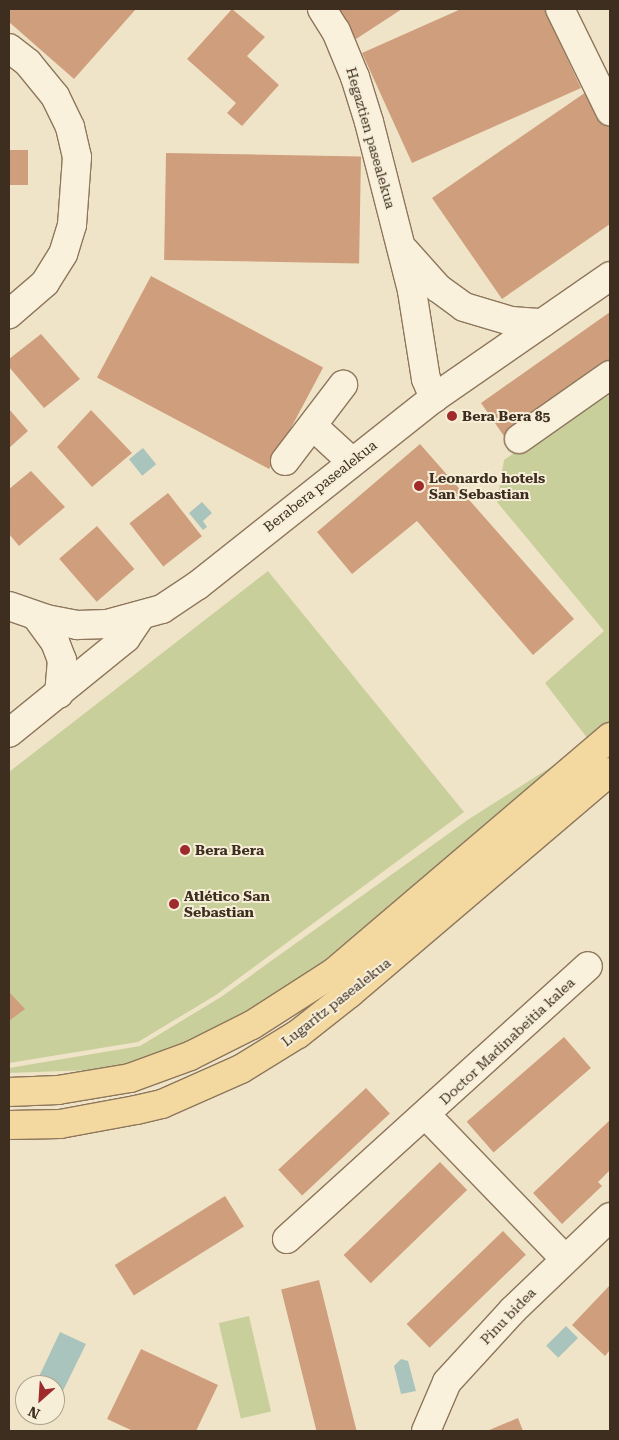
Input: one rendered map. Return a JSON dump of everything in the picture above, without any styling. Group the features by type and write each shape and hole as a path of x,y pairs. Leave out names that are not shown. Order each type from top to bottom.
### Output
{"main road":[{"name":"Lugaritz pasealekua","path":"9,1092 58,1090 130,1078 190,1056 252,1024 333,973 610,737"},
{"name":"Lugaritz pasealekua","path":"9,1125 60,1124 162,1104 241,1069 298,1034 350,993 610,772"}],"street":[{"name":"Hegaztien pasealekua","path":"322,9 336,31 355,77 400,243 420,336 426,380 434,398"},
{"path":"560,9 610,111"},
{"path":"9,48 28,63 55,96 70,127 77,157 72,225 63,254 45,283 9,314"},
{"name":"Hegaztien pasealekua","path":"400,243 438,288 464,306 511,321 542,323"},
{"name":"Berabera pasealekua","path":"9,606 36,616 77,625 108,624 140,616 180,598 351,461 434,398 610,276"},
{"path":"420,336 448,308 464,306"},
{"path":"519,440 610,375"},
{"path":"286,461 314,427 343,385"},
{"path":"314,427 351,461"},
{"path":"36,616 55,642 62,660 59,694"},
{"path":"9,733 126,638 140,616"},
{"name":"Doctor Madinabeitia kalea","path":"287,1240 426,1116 588,966"},
{"path":"426,1116 565,1259"},
{"name":"Pinu bidea","path":"426,1431 447,1382 565,1259 610,1217"}],"green space":[{"path":"610,387 610,721 588,739 545,683 604,631 497,502 504,460"},
{"name":"Bera Bera","path":"268,571 464,812 216,995 138,1042 9,1063 9,772"},
{"path":"573,753 304,977 255,1009 150,1062 91,1070 9,1073 9,1068 140,1046 221,997 469,819"},
{"path":"249,1316 271,1411 241,1418 219,1323"}],"water":[{"path":"143,448 156,464 142,476 129,459"},
{"path":"202,502 212,513 203,521 207,527 203,530 189,513"},
{"path":"566,1326 578,1338 558,1358 546,1346"},
{"path":"60,1332 86,1344 65,1387 65,1375 40,1375"},
{"path":"401,1359 408,1361 416,1391 401,1394 394,1366"}],"building":[{"path":"9,9 136,9 74,79 9,22"},
{"path":"232,9 265,37 247,56 279,85 242,126 227,113 236,103 187,59"},
{"path":"336,9 402,9 356,39"},
{"path":"461,9 544,9 581,88 412,163 362,53"},
{"path":"586,92 610,128 610,224 502,299 432,198"},
{"path":"9,150 28,150 28,185 9,185"},
{"path":"166,153 361,156 359,263 164,260"},
{"path":"151,276 323,368 269,469 97,378"},
{"path":"610,312 610,366 506,439 481,403"},
{"path":"41,334 80,379 44,408 9,367 9,359"},
{"path":"9,409 28,431 9,448"},
{"path":"91,410 132,453 92,487 57,447"},
{"path":"420,444 574,619 533,655 417,521 352,574 317,532"},
{"path":"31,471 65,507 19,546 9,534 9,489"},
{"path":"168,493 202,536 163,567 129,523"},
{"path":"97,526 134,569 97,602 59,559"},
{"path":"9,992 25,1009 9,1021"},
{"path":"564,1037 591,1068 494,1153 467,1122"},
{"path":"366,1088 390,1114 302,1195 278,1170"},
{"path":"610,1120 610,1170 598,1182 602,1186 562,1224 533,1193"},
{"path":"440,1162 467,1190 371,1283 344,1255"},
{"path":"225,1196 244,1227 134,1295 115,1265"},
{"path":"503,1231 526,1255 430,1348 407,1324"},
{"path":"319,1280 356,1430 316,1431 281,1289"},
{"path":"610,1285 610,1350 605,1356 572,1325"},
{"path":"141,1349 218,1385 196,1431 133,1431 107,1419"},
{"path":"518,1418 523,1431 487,1431"}],"place":[{"name":"Bera Bera 85","path":"452,416"},
{"name":"Leonardo hotels San Sebastian","path":"419,486"},
{"name":"Bera Bera","path":"185,850"},
{"name":"Atlético San Sebastian","path":"174,904"}]}
